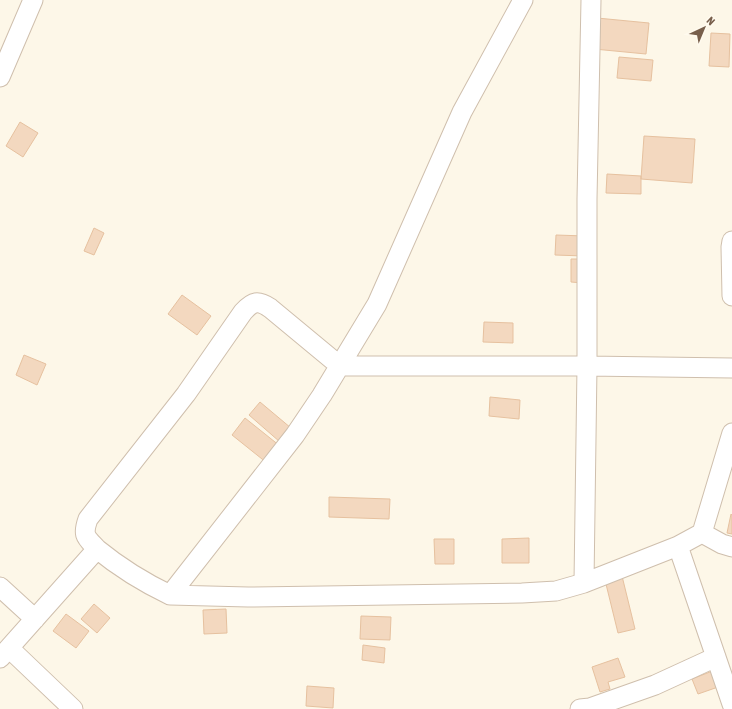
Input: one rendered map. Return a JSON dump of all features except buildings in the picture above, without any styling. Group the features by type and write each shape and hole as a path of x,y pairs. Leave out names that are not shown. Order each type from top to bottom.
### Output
{"street":[{"path":"0,78 33,0"},
{"path":"170,594 295,435 322,395 377,304 462,112 523,0"},
{"path":"584,583 587,366 587,199 591,0"},
{"path":"732,241 732,296"},
{"path":"732,368 587,366 340,366 262,303 256,302 250,305 243,312 186,394 88,519 84,530 88,539 97,549 114,562 170,594 248,597 522,594 556,591 584,583 678,546 702,533 732,433"},
{"path":"702,533 722,544 732,547"},
{"path":"678,546 732,704"},
{"path":"73,709 4,653 97,549"},
{"path":"0,587 35,619"},
{"path":"580,709 590,708 655,685 716,657"}]}
